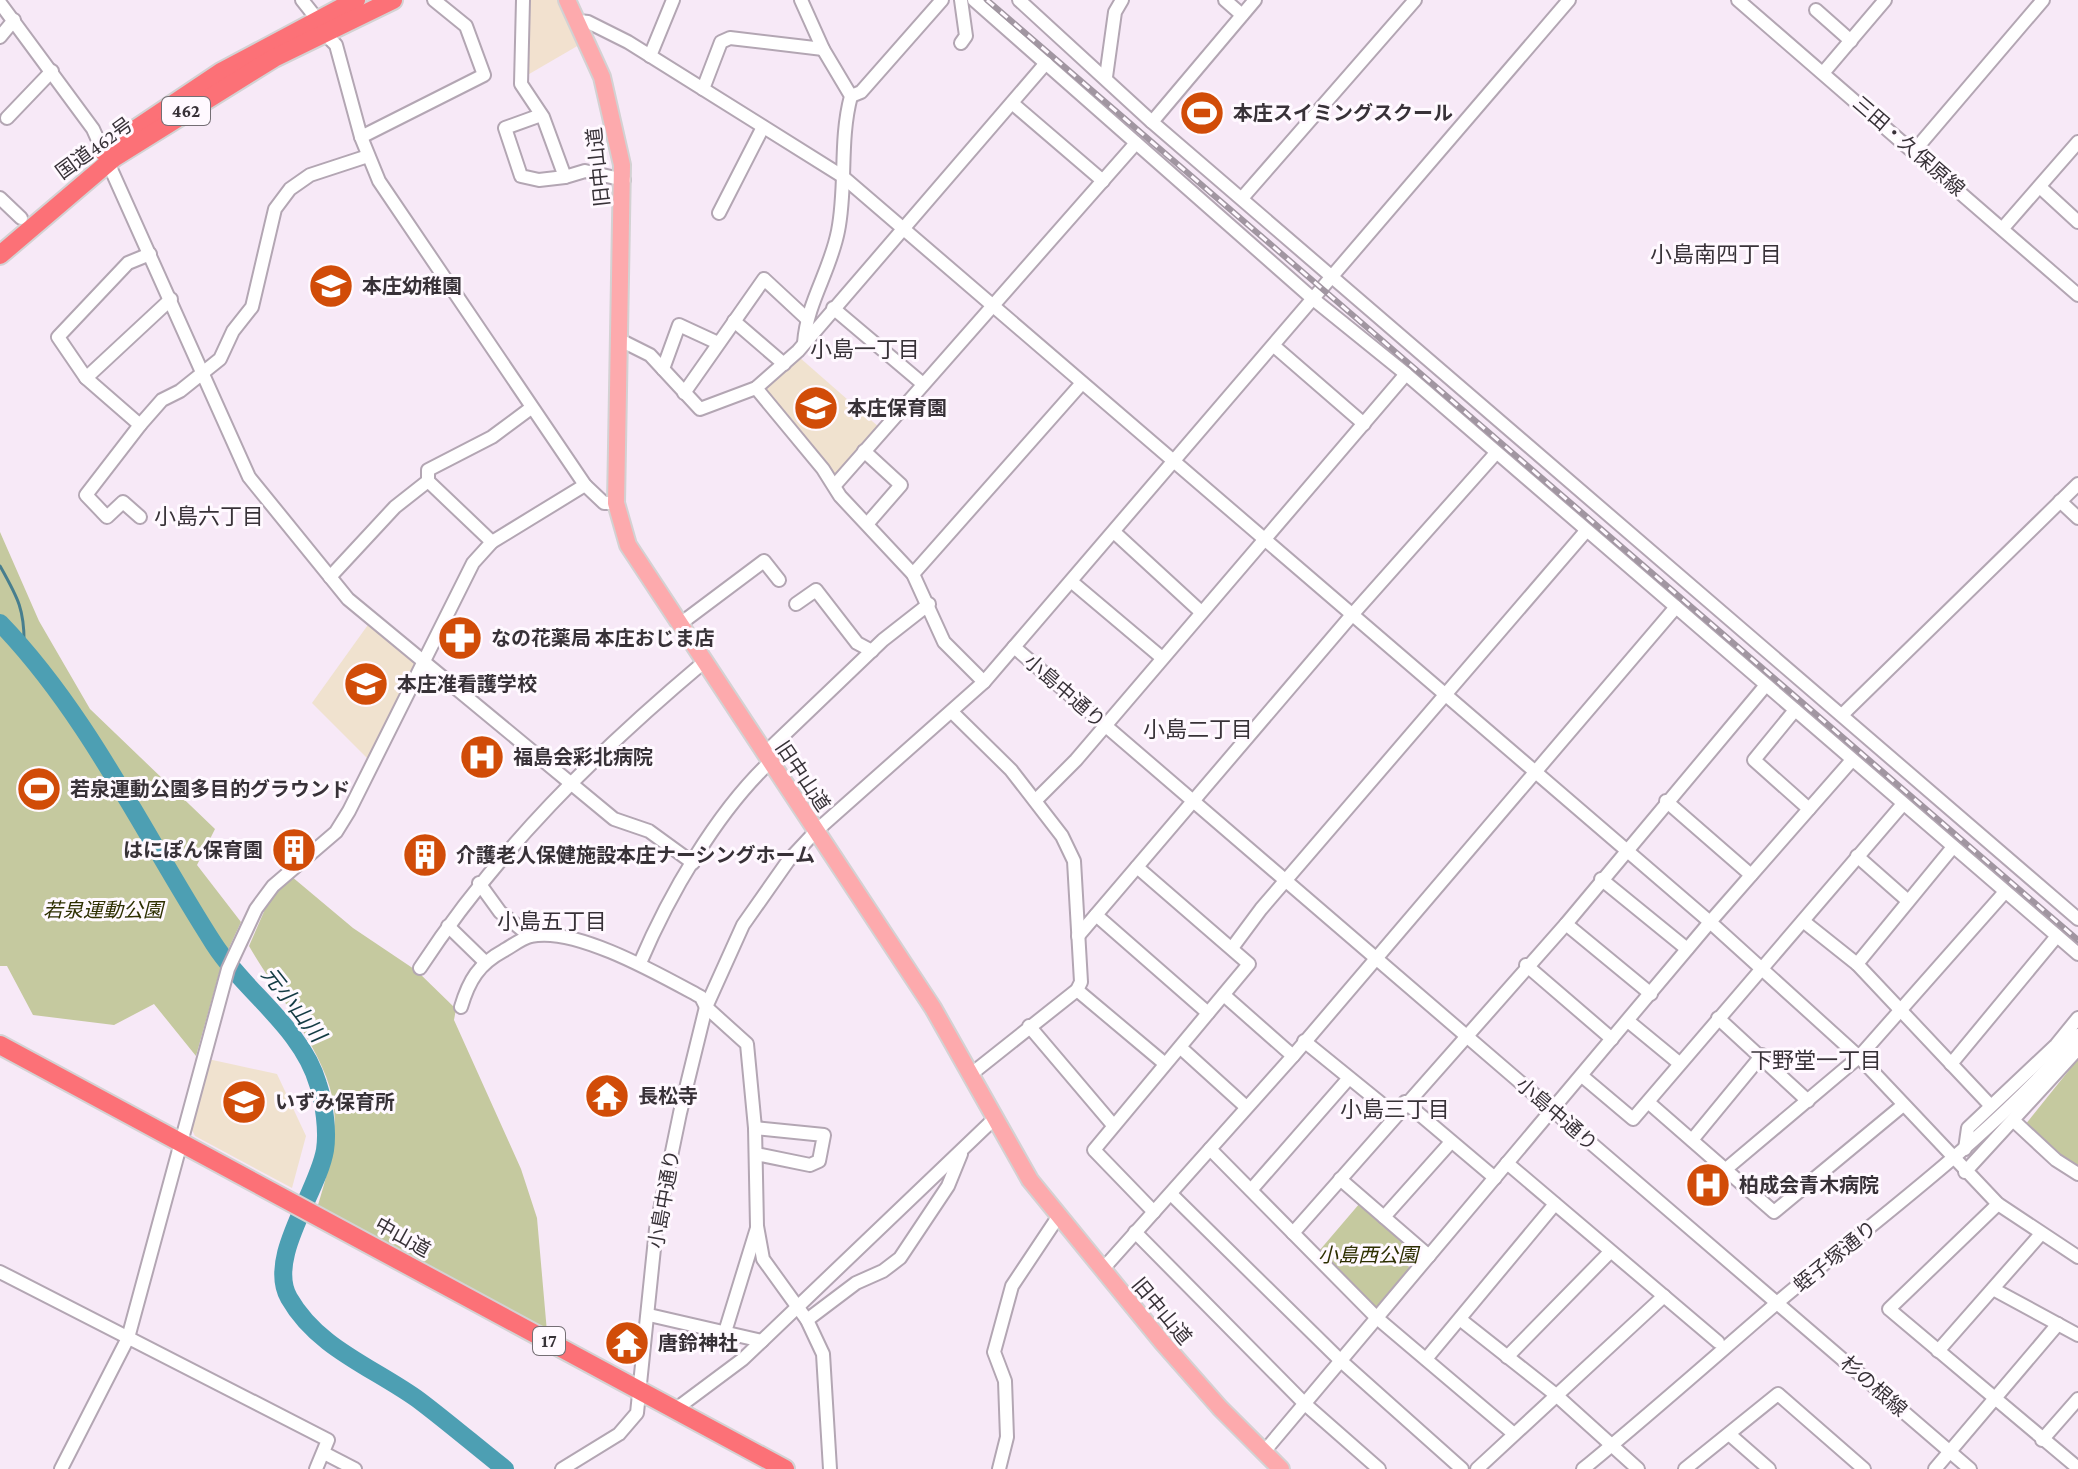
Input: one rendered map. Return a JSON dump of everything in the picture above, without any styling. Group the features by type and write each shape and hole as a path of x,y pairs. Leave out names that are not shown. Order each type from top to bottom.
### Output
{"highway":[{"name":"国道462号","path":"325,32 356,0"},
{"name":"国道462号","path":"0,238 21,218 106,157 325,32 393,0"},
{"name":"国道462号","path":"0,255 106,157"},
{"name":"中山道","path":"0,1045 785,1469"}],"main road":[{"name":"旧中山道","path":"567,0 579,21 612,109 624,180 616,503 628,545 933,1008 993,1120 1058,1217 1200,1386 1281,1469"}],"street":[{"path":"302,0 325,32 368,156 403,218 585,485 604,503 616,503"},
{"path":"361,137 484,75 466,26 434,0"},
{"path":"523,0 521,84 541,115 565,177"},
{"path":"650,56 673,0"},
{"path":"801,0 823,49 851,96 843,134 838,230 826,273 814,290 806,318 804,343"},
{"path":"851,96 861,92 942,0"},
{"path":"961,0 966,36 961,43"},
{"path":"974,0 1312,298 1406,374 2078,954"},
{"path":"1019,0 1152,122 1243,197 2078,919"},
{"path":"1106,77 1115,12 1122,0"},
{"path":"1225,0 1242,15"},
{"path":"1152,122 1255,0"},
{"path":"1243,197 1415,0"},
{"path":"1014,647 1569,0"},
{"name":"三田・久保原線","path":"1738,0 1915,150 2078,295"},
{"path":"1823,73 1885,0"},
{"path":"1915,150 2043,0"},
{"path":"0,3 93,129 249,477 348,599 614,819 649,831 693,863"},
{"path":"1816,10 1851,41"},
{"path":"0,37 14,20"},
{"path":"579,21 588,22 650,56 842,176 995,304 1082,383 1175,459 1443,695 1710,922 1760,972 1859,1057 1902,1106 1998,1204 2040,1235 2078,1257"},
{"path":"703,89 721,42 730,38 823,49"},
{"path":"620,340 650,355 700,409 756,388 804,343 1046,63"},
{"path":"7,118 52,71"},
{"path":"1012,103 1103,181"},
{"path":"541,115 505,128 521,176 539,180 585,171 624,180"},
{"path":"719,213 763,127"},
{"path":"2003,228 2078,142"},
{"path":"835,485 1136,143"},
{"path":"140,517 123,502 107,517 86,495 162,400 220,359 233,331 252,307 275,209 290,189 310,175 368,156"},
{"path":"2040,187 2078,222"},
{"path":"0,198 21,218"},
{"path":"140,425 86,378 58,337 128,263 150,254"},
{"path":"684,393 764,279 806,318"},
{"path":"86,378 171,299"},
{"path":"833,308 923,384"},
{"path":"734,321 784,364"},
{"path":"663,369 679,325 718,343"},
{"path":"1274,346 1364,424"},
{"path":"1037,799 1105,726 1406,374"},
{"path":"913,574 1082,383"},
{"path":"756,388 835,485 840,496 913,574 944,642 984,682"},
{"path":"492,542 428,481 428,470 492,437 531,408"},
{"path":"864,451 901,485 868,523"},
{"path":"1078,936 1353,613 1496,453"},
{"path":"330,577 395,507 428,481"},
{"path":"1843,714 2078,484"},
{"path":"61,1469 128,1338 228,969 256,909 273,886 336,832 473,563 492,542 585,485"},
{"path":"2060,501 2078,518"},
{"path":"1232,948 1285,880 1586,531"},
{"path":"1114,532 1201,612"},
{"path":"680,624 764,561 779,580"},
{"path":"1072,582 1137,640 1161,657"},
{"path":"796,604 816,590 857,643 872,651"},
{"path":"640,963 693,863 767,758 872,651 929,604"},
{"path":"1102,1270 1245,1106 1293,1056 1676,607"},
{"name":"小島中通り","path":"642,1392 656,1229 706,1007 743,925 788,861 816,831 952,712 984,682 1014,647 1777,1303"},
{"path":"420,968 479,883 570,784 623,730 704,662"},
{"path":"1293,1233 1394,1114 1566,924 1624,850 1766,685"},
{"path":"1795,710 1754,760 1809,809"},
{"path":"952,712 1037,799 1062,836 1074,861 1081,982 1077,990 970,1075"},
{"path":"1263,1453 1687,949 1852,760"},
{"path":"1666,801 1751,875"},
{"path":"1582,1076 1633,1119 1903,804"},
{"path":"1857,964 1953,847"},
{"path":"1857,856 1908,901"},
{"path":"1137,867 1249,964 1094,1150 1154,1212"},
{"path":"1601,879 1687,949"},
{"path":"479,883 500,912 530,936"},
{"path":"1726,1169 1859,1057 2004,893"},
{"path":"1096,915 1208,1013"},
{"path":"1803,921 1857,964 1990,1105"},
{"path":"1566,924 1651,994"},
{"path":"448,926 484,961"},
{"path":"461,1007 468,985 484,961 530,936 564,936 640,963 701,997 706,1007 747,1044 755,1128 757,1226 763,1259 807,1320 823,1354 830,1469"},
{"path":"1951,1064 2057,936"},
{"path":"1526,965 1612,1039"},
{"path":"1077,990 1164,1063"},
{"path":"1225,996 1293,1056"},
{"path":"1718,1018 1762,1055 1808,1101"},
{"path":"1968,1146 1968,1128 2056,1045 2078,1018"},
{"path":"1628,1021 1679,1063"},
{"path":"1029,1026 1113,1125"},
{"name":"蛭子塚通り","path":"1583,1469 1777,1303 1954,1160 2042,1077 2078,1035"},
{"path":"1304,1041 1394,1114"},
{"path":"1181,1048 1245,1106"},
{"path":"1965,1172 2078,1049"},
{"path":"1692,1140 1762,1055"},
{"path":"1251,1190 1349,1078"},
{"path":"1405,1102 1495,1178"},
{"path":"1648,1102 1774,1212 1902,1106"},
{"path":"676,1409 762,1341 993,1120"},
{"path":"2014,1121 2056,1160 2078,1174"},
{"path":"755,1128 824,1135 819,1161 810,1165 756,1154"},
{"path":"1384,1217 1451,1142"},
{"path":"807,1320 856,1283 883,1271 900,1258 948,1186 964,1146"},
{"path":"1210,1149 1377,1318 1514,1434"},
{"path":"1507,1163 1718,1342"},
{"path":"1340,1179 1429,1256"},
{"path":"1171,1194 1341,1361 1462,1469"},
{"path":"1426,1359 1555,1204"},
{"path":"1998,1204 1889,1309 2078,1468"},
{"path":"999,1469 1007,1437 1005,1381 994,1352 1012,1286 1058,1217"},
{"path":"725,1332 757,1226"},
{"path":"1135,1232 1305,1404 1379,1469"},
{"path":"1938,1351 2040,1235"},
{"path":"1507,1357 1610,1252"},
{"path":"0,1272 328,1440 316,1469"},
{"path":"1993,1289 2078,1335"},
{"path":"1477,1469 1664,1296"},
{"name":"杉の根線","path":"1777,1303 1970,1469"},
{"path":"649,1315 762,1341"},
{"path":"1461,1320 1556,1395 1638,1469"},
{"path":"1935,1469 2058,1324"},
{"path":"562,1469 619,1434 637,1413 642,1392"},
{"path":"1685,1469 1778,1394 1864,1469"},
{"path":"2042,1440 2078,1399"},
{"path":"1729,1434 1769,1469"},
{"path":"324,1453 355,1469"}],"shaded area":[{"path":"526,0 557,0 579,45 524,77"},
{"name":"本庄保育園","path":"799,357 880,428 837,478 833,478 759,389"},
{"name":"本庄准看護学校","path":"370,622 414,659 416,666 369,760 312,703"},
{"name":"いずみ保育所","path":"208,1059 277,1074 306,1136 292,1188 195,1136 192,1130"}],"green space":[{"name":"若泉運動公園","path":"0,532 39,621 90,709 215,829 197,865 241,922 222,963 196,1056 154,1004 114,1025 33,1015 7,966 0,966"},
{"path":"291,876 353,928 417,971 456,1009 454,1020 521,1169 537,1218 547,1332 318,1205 334,1137 332,1096 308,1039 249,946 269,900"},
{"path":"2078,1059 2078,1169 2058,1158 2025,1125"},
{"name":"小島西公園","path":"1360,1203 1413,1249 1402,1262 1411,1268 1379,1309 1372,1308 1319,1251"}],"waterway":[{"path":"0,566 19,605 24,647"},
{"name":"元小山川","path":"0,623 32,659 89,737 214,944 286,1028 310,1064 322,1099 326,1142 320,1167 288,1245 284,1282 289,1298 301,1316 331,1344 420,1401 505,1469"}],"railway":[{"path":"987,0 2078,940"}],"place":[{"name":"本庄スイミングスクール","path":"1202,113"},
{"name":"本庄幼稚園","path":"331,286"},
{"name":"本庄保育園","path":"816,408"},
{"name":"なの花薬局 本庄おじま店","path":"460,638"},
{"name":"本庄准看護学校","path":"366,684"},
{"name":"福島会彩北病院","path":"482,757"},
{"name":"若泉運動公園多目的グラウンド","path":"39,789"},
{"name":"はにぽん保育園","path":"294,850"},
{"name":"介護老人保健施設本庄ナーシングホーム","path":"425,855"},
{"name":"長松寺","path":"607,1096"},
{"name":"いずみ保育所","path":"244,1102"},
{"name":"柏成会青木病院","path":"1708,1185"},
{"name":"唐鈴神社","path":"627,1343"}],"district":[{"name":"小島南四丁目","path":"1716,254"},
{"name":"小島一丁目","path":"865,349"},
{"name":"小島六丁目","path":"209,516"},
{"name":"小島二丁目","path":"1198,729"},
{"name":"小島五丁目","path":"552,921"},
{"name":"下野堂一丁目","path":"1816,1060"},
{"name":"小島三丁目","path":"1395,1109"}]}
